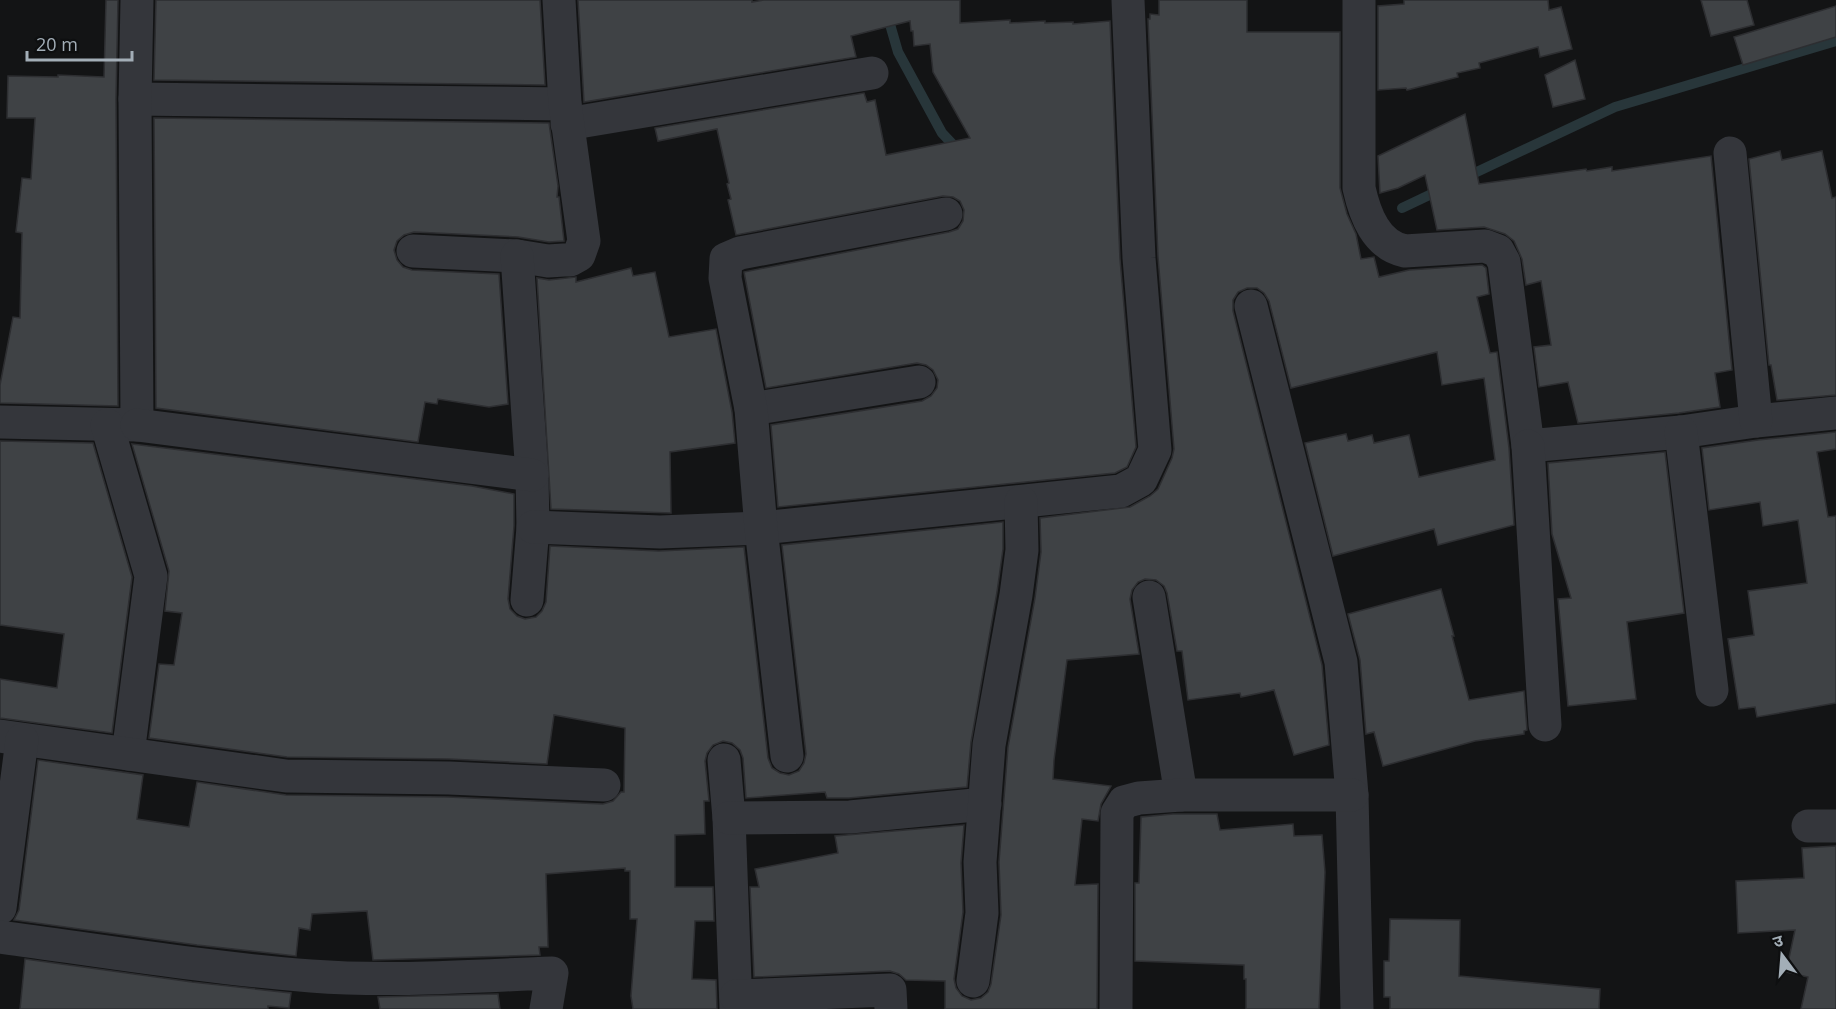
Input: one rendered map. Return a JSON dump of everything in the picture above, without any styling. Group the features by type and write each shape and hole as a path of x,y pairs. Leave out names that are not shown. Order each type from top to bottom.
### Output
{"street":[{"path":"128,754 150,576 122,425 137,0"},
{"path":"413,251 517,256 548,261 576,258 581,252 584,241 566,114 559,0"},
{"path":"533,527 660,532 761,528 1121,491 1141,480 1155,450 1140,258 1128,0"},
{"path":"1359,0 1359,188 1363,208 1383,241 1393,248 1405,251 1485,246 1498,251 1504,262 1528,446 1545,725"},
{"path":"135,99 566,114 872,73"},
{"path":"1730,153 1756,421"},
{"path":"787,756 761,528 751,409 725,278 726,259 740,253 946,214"},
{"path":"517,256 532,475 533,527 527,600"},
{"path":"1251,306 1341,662 1352,795 1357,1009"},
{"path":"751,409 919,382"},
{"path":"1528,446 1681,432 1836,413"},
{"path":"0,422 122,425 532,475"},
{"path":"1681,432 1712,690"},
{"path":"973,981 982,913 980,862 989,744 1020,561 1021,502"},
{"path":"1149,597 1181,795"},
{"path":"0,908 11,738 286,776 449,778 604,785"},
{"path":"724,760 729,818 736,1003 890,990 891,1009"},
{"path":"1116,1009 1117,813 1124,802 1139,798 1181,795 1352,795"},
{"path":"729,818 850,817 985,804"},
{"path":"0,937 194,963 313,976 426,978 552,973 546,1009"}],"building":[{"path":"106,0 118,0 116,99 118,406 0,403 0,385 13,317 20,318 22,233 16,232 22,178 31,179 35,118 7,118 8,76 104,77"},
{"path":"156,0 540,0 545,85 154,80"},
{"path":"578,0 752,0 752,2 764,0 960,0 960,23 1010,20 1010,23 1045,21 1045,23 1073,22 1073,24 1110,21 1120,259 1136,447 1127,467 1115,473 778,507 771,425 922,401 931,396 937,388 938,380 933,370 917,363 766,388 744,272 949,232 958,229 963,221 964,210 960,201 953,197 943,196 736,235 728,200 731,199 727,184 729,183 717,129 658,141 655,128 864,93 867,102 875,100 886,155 970,138 933,72 930,44 914,46 910,21 851,36 856,57 584,102"},
{"path":"1159,0 1247,0 1247,32 1340,32 1340,188 1347,214 1356,234 1361,259 1374,257 1379,277 1409,270 1482,265 1486,268 1489,294 1477,297 1490,353 1497,352 1509,448 1514,525 1438,545 1434,529 1333,556 1305,443 1346,434 1348,441 1372,435 1374,443 1409,435 1419,477 1495,460 1484,378 1442,385 1437,352 1291,388 1269,301 1257,288 1247,288 1238,292 1233,300 1233,311 1322,665 1329,745 1294,755 1274,690 1241,697 1240,693 1188,700 1182,651 1177,651 1167,593 1164,586 1156,580 1145,579 1138,582 1132,590 1130,599 1139,654 1067,660 1054,760 1053,779 1111,786 1101,804 1098,821 1082,819 1075,885 1098,884 1097,1009 945,1009 945,981 906,980 890,971 754,977 750,887 759,887 755,869 838,853 835,836 964,825 961,863 963,912 954,979 956,988 962,996 971,1000 981,998 988,992 1001,915 999,862 1008,747 1035,598 1041,552 1040,518 1130,507 1158,489 1174,449 1158,257 1148,19 1150,19 1150,14 1159,15"},
{"path":"1404,0 1548,0 1549,10 1561,7 1572,49 1540,57 1538,47 1479,63 1480,68 1457,73 1458,77 1407,90 1406,88 1378,90 1378,6 1404,4"},
{"path":"1701,0 1747,0 1754,25 1711,36"},
{"path":"1836,6 1836,37 1743,65 1734,37"},
{"path":"1575,60 1585,99 1553,107 1545,75"},
{"path":"1465,114 1479,184 1586,169 1587,171 1612,167 1612,171 1711,156 1732,370 1715,373 1720,407 1578,423 1568,382 1539,387 1534,347 1551,345 1541,281 1526,285 1522,259 1514,241 1505,234 1484,227 1437,230 1425,175 1398,188 1380,193 1378,156"},
{"path":"154,118 549,123 564,241 549,242 518,237 414,232 404,235 397,241 394,250 397,260 403,267 412,270 499,274 508,404 489,407 438,399 437,404 425,402 418,442 156,408"},
{"path":"1780,151 1782,160 1822,151 1832,198 1836,197 1836,395 1777,400 1771,365 1769,365 1749,159"},
{"path":"631,268 633,276 655,272 669,337 716,329 732,412 735,443 670,452 671,513 551,509 537,278 549,280 576,277 576,282"},
{"path":"1836,432 1836,449 1817,452 1828,517 1836,516 1836,703 1757,717 1755,707 1739,709 1728,639 1754,635 1748,591 1807,583 1798,520 1763,526 1760,502 1709,510 1702,448"},
{"path":"0,441 93,443 132,577 112,733 0,718 0,679 57,688 64,634 0,625"},
{"path":"132,444 472,486 514,494 514,526 508,599 510,609 517,616 525,619 536,617 546,602 550,546 659,551 744,547 768,758 772,768 789,775 799,771 806,754 782,545 1003,522 1003,549 971,742 967,787 849,798 827,798 825,792 746,798 743,758 740,750 732,743 723,741 713,745 705,761 709,801 704,801 705,834 675,835 675,887 713,887 714,921 695,921 692,979 716,980 717,1009 633,1009 631,996 637,919 630,919 630,871 625,871 625,868 546,874 548,947 539,947 540,955 373,960 367,911 312,914 310,930 299,928 296,956 14,920 19,910 38,760 143,775 137,819 189,827 197,782 286,795 448,797 603,804 613,801 621,792 624,792 625,728 554,715 547,764 449,759 287,757 149,738 159,664 174,665 182,613 165,611 169,571"},
{"path":"1665,452 1684,613 1627,622 1636,699 1568,706 1558,599 1571,598 1552,534 1548,463"},
{"path":"1441,589 1469,700 1524,691 1527,730 1524,734 1475,741 1383,766 1374,732 1366,734 1360,660 1348,614"},
{"path":"1217,814 1220,830 1293,824 1294,836 1322,835 1325,872 1319,1009 1246,1009 1244,965 1135,961 1135,883 1139,883 1141,817"},
{"path":"1836,846 1836,1009 1801,1009 1808,977 1786,972 1795,930 1738,933 1736,881 1804,878 1802,848"},
{"path":"1390,919 1460,920 1459,976 1600,989 1599,1009 1390,1009 1390,997 1384,997 1384,961 1389,961"},
{"path":"25,959 291,993 289,1008 268,1006 268,1009 20,1009"},
{"path":"498,994 500,1009 380,1009 378,997"}],"waterway":[{"path":"883,0 898,52 942,133 959,151"},
{"path":"1464,178 1615,107 1836,41"},
{"path":"1402,208 1442,189"}]}
